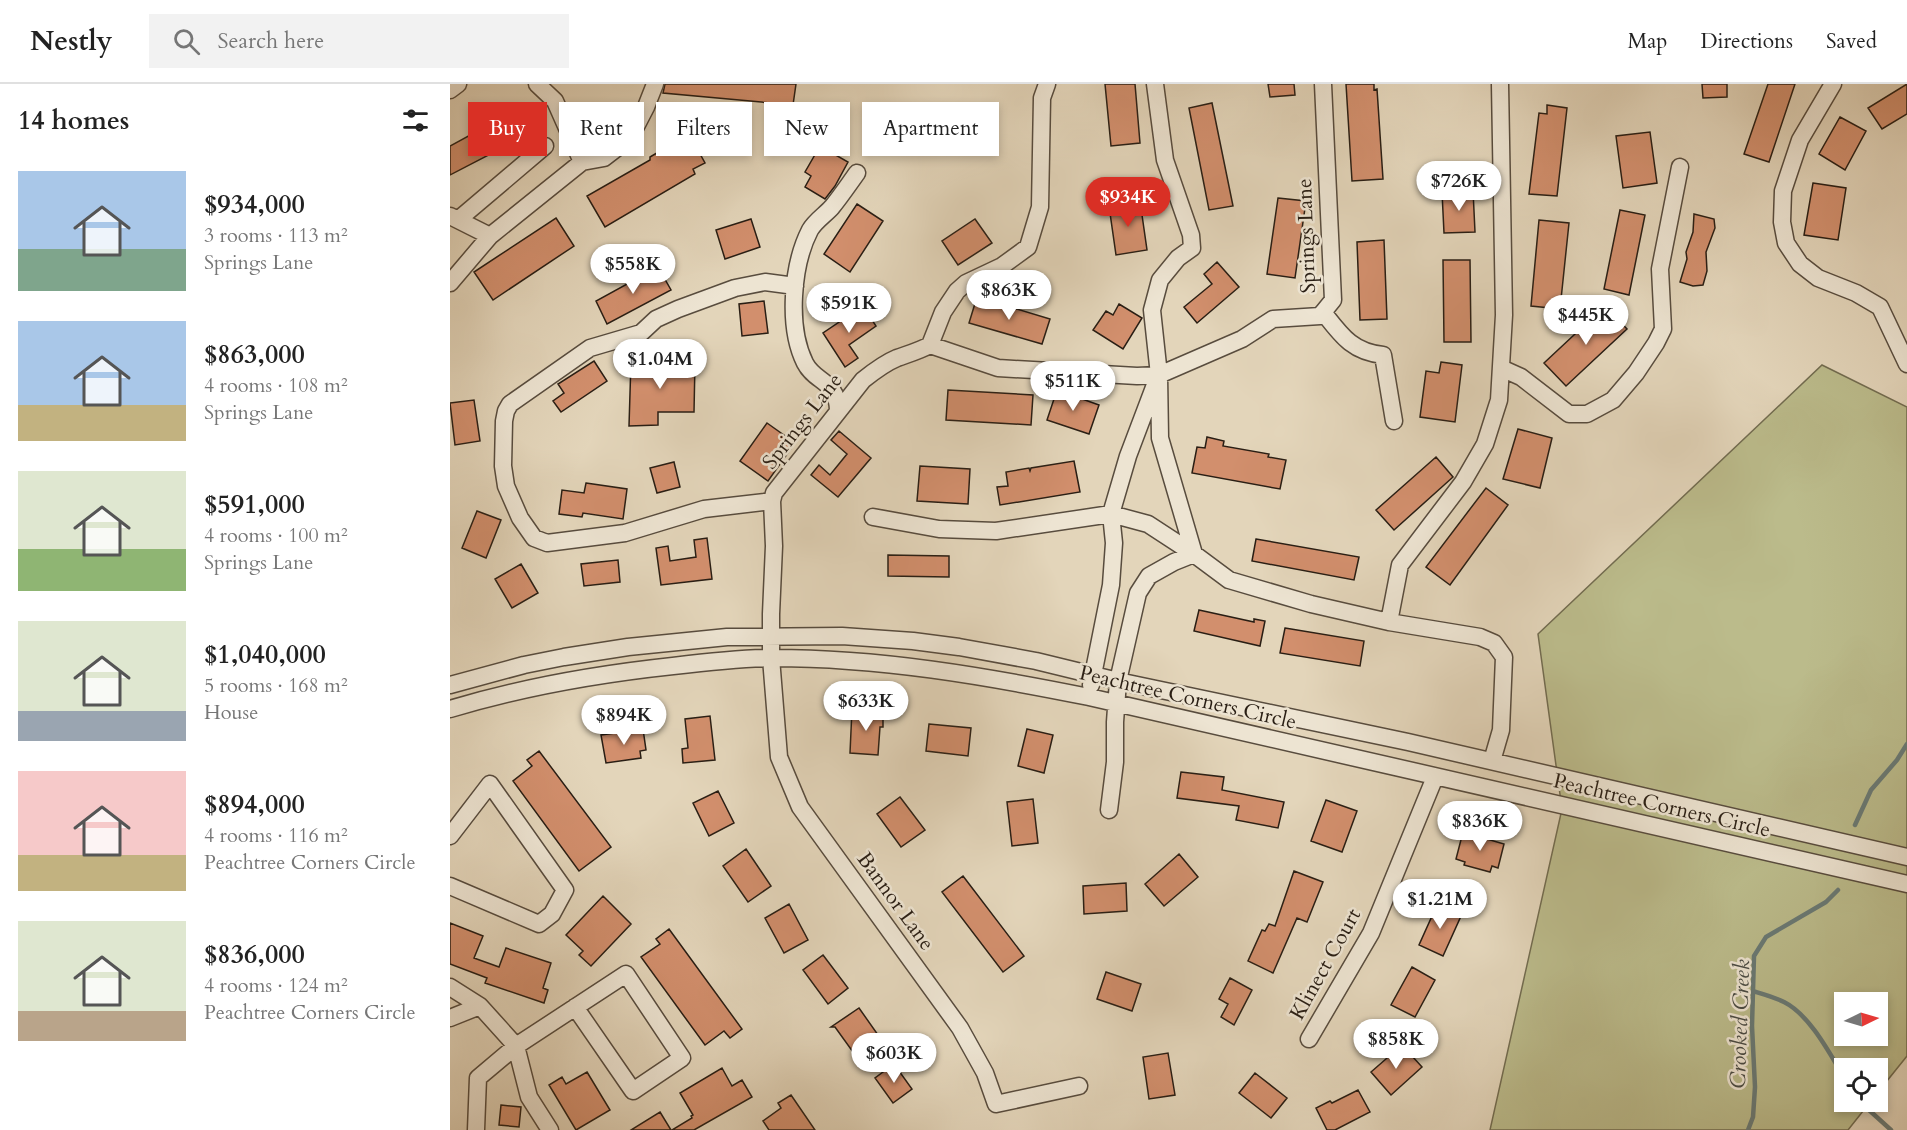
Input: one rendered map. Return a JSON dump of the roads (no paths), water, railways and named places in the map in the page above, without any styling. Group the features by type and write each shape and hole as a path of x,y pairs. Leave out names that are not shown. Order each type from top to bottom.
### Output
{"street":[{"path":"450,90 458,84"},
{"path":"537,84 555,101 582,162"},
{"path":"450,283 490,236 582,162 604,158 630,138 655,84"},
{"path":"930,345 943,312 957,291 966,283 1002,267 1028,247 1040,207 1042,98 1047,84"},
{"path":"1155,84 1165,160 1191,235 1192,249 1178,258 1160,280 1152,310 1159,375 1160,438 1194,554"},
{"name":"Springs Lane","path":"772,636 774,537 772,501 774,493 838,410 863,380 876,370 897,358 914,354 930,345 998,368 1137,376 1159,375 1242,339 1273,319 1320,316 1333,300 1323,84"},
{"path":"1389,622 1400,565 1463,482 1485,444 1499,400 1504,315 1500,84"},
{"path":"1833,84 1800,141 1783,191 1782,222 1786,243 1800,264 1818,278 1856,293 1880,307 1907,364"},
{"path":"490,236 454,217 532,156"},
{"path":"1501,368 1521,377 1569,414 1587,414 1613,399 1636,374 1663,329 1660,269 1680,167"},
{"path":"838,410 834,392 806,366 803,359 797,334 795,286 798,262 811,227 831,207 857,173"},
{"path":"772,501 704,508 625,533 547,543 534,538 520,518 506,486 503,466 504,421 510,404 590,348 641,333 656,319 735,288 765,282 795,286"},
{"path":"1323,312 1350,344 1369,354 1383,355 1394,421"},
{"path":"1089,697 1111,585 1114,543 1111,514 1128,456 1159,375"},
{"path":"873,517 939,529 996,531 1111,514 1148,524 1229,580 1311,604 1389,622 1480,637 1494,644 1504,657 1501,730 1492,761"},
{"path":"1109,810 1115,762 1118,681 1138,593 1149,576 1194,554"},
{"path":"1111,585 1131,584 1138,593"},
{"name":"Bannor Lane","path":"772,636 771,658 779,758 800,807 960,1028 985,1073 996,1104 1079,1086"},
{"name":"Peachtree Corners Circle","path":"450,685 524,665 628,646 727,637 772,636 842,636 912,641 959,647 1093,674 1492,761 1907,857"},
{"name":"Peachtree Corners Circle","path":"450,709 546,684 712,662 771,658 855,662 966,673 1117,703 1907,884"},
{"name":"Klinect Court","path":"1309,1040 1371,933 1434,777"},
{"path":"450,836 490,784 565,890 552,914 539,924 450,886"},
{"path":"477,1130 478,1078 516,1046 575,1007 626,974 681,1059 633,1091 575,1007"},
{"path":"450,987 480,1006 516,1046 529,1097 550,1130"},
{"path":"450,1018 480,1006"}],"waterway":[{"name":"Crooked Creek","path":"1855,825 1871,790 1897,760 1907,744"},
{"name":"Crooked Creek","path":"1748,1130 1753,1117 1755,1087 1752,1026 1754,956 1766,937 1826,902 1838,890"},
{"path":"1753,991 1784,1002 1793,1008 1811,1025 1834,1060"},
{"path":"1871,1112 1891,1130"}]}
